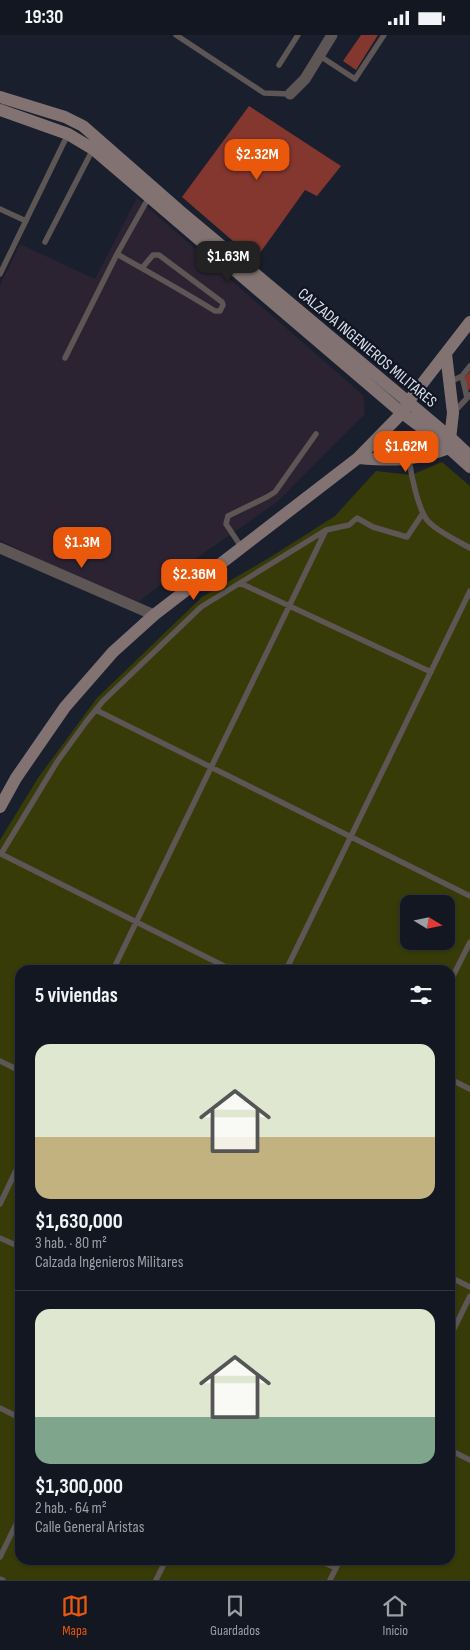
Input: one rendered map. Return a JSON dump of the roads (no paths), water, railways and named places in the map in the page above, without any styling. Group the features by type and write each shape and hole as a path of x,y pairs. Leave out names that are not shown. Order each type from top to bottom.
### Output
{"main road":[{"name":"CALZADA INGENIEROS MILITARES","path":"0,97 65,117 83,126 405,408"},
{"name":"CALZADA INGENIEROS MILITARES","path":"0,110 68,134 93,149 405,408 470,456"},
{"path":"0,807 16,778 70,701 114,651 154,615 358,458 405,408 470,322"},
{"path":"358,458 409,459 426,456 450,443 453,413 446,354"},
{"name":"CALZADA INGENIEROS MILITARES","path":"450,443 470,467"}],"street":[{"path":"290,95 305,79 332,35"},
{"path":"0,548 154,615"}],"lane":[{"path":"279,65 298,35"},
{"path":"320,56 355,79 384,35"},
{"path":"179,36 264,93 290,95"},
{"path":"0,274 68,134"},
{"path":"45,242 93,149"},
{"path":"65,358 117,254 149,197"},
{"path":"0,209 26,221"},
{"path":"117,254 215,311 220,311 223,305 222,302 159,255 153,255 142,268"},
{"path":"450,382 462,376 470,366"},
{"path":"453,413 469,396 462,376"},
{"path":"242,548 226,524 228,516 275,492 316,434"},
{"path":"409,459 411,475 423,513 433,525 470,548"},
{"path":"222,965 1,854 56,762 96,710 202,607 326,530 349,525 357,518 373,527 407,537 423,513"},
{"path":"115,965 326,530"},
{"path":"240,583 431,672"},
{"path":"288,965 470,591"},
{"path":"96,710 470,895"},
{"path":"455,973 470,942"},
{"path":"0,1061 15,1068"},
{"path":"455,1082 470,1089"},
{"path":"0,1204 15,1173"},
{"path":"0,1238 15,1245"},
{"path":"455,1280 470,1287"},
{"path":"455,1327 470,1296"},
{"path":"0,1409 15,1416"},
{"path":"455,1452 470,1460"},
{"path":"0,1557 15,1526"},
{"path":"156,1580 164,1565"},
{"path":"329,1565 336,1568"},
{"path":"330,1580 338,1565"}]}
